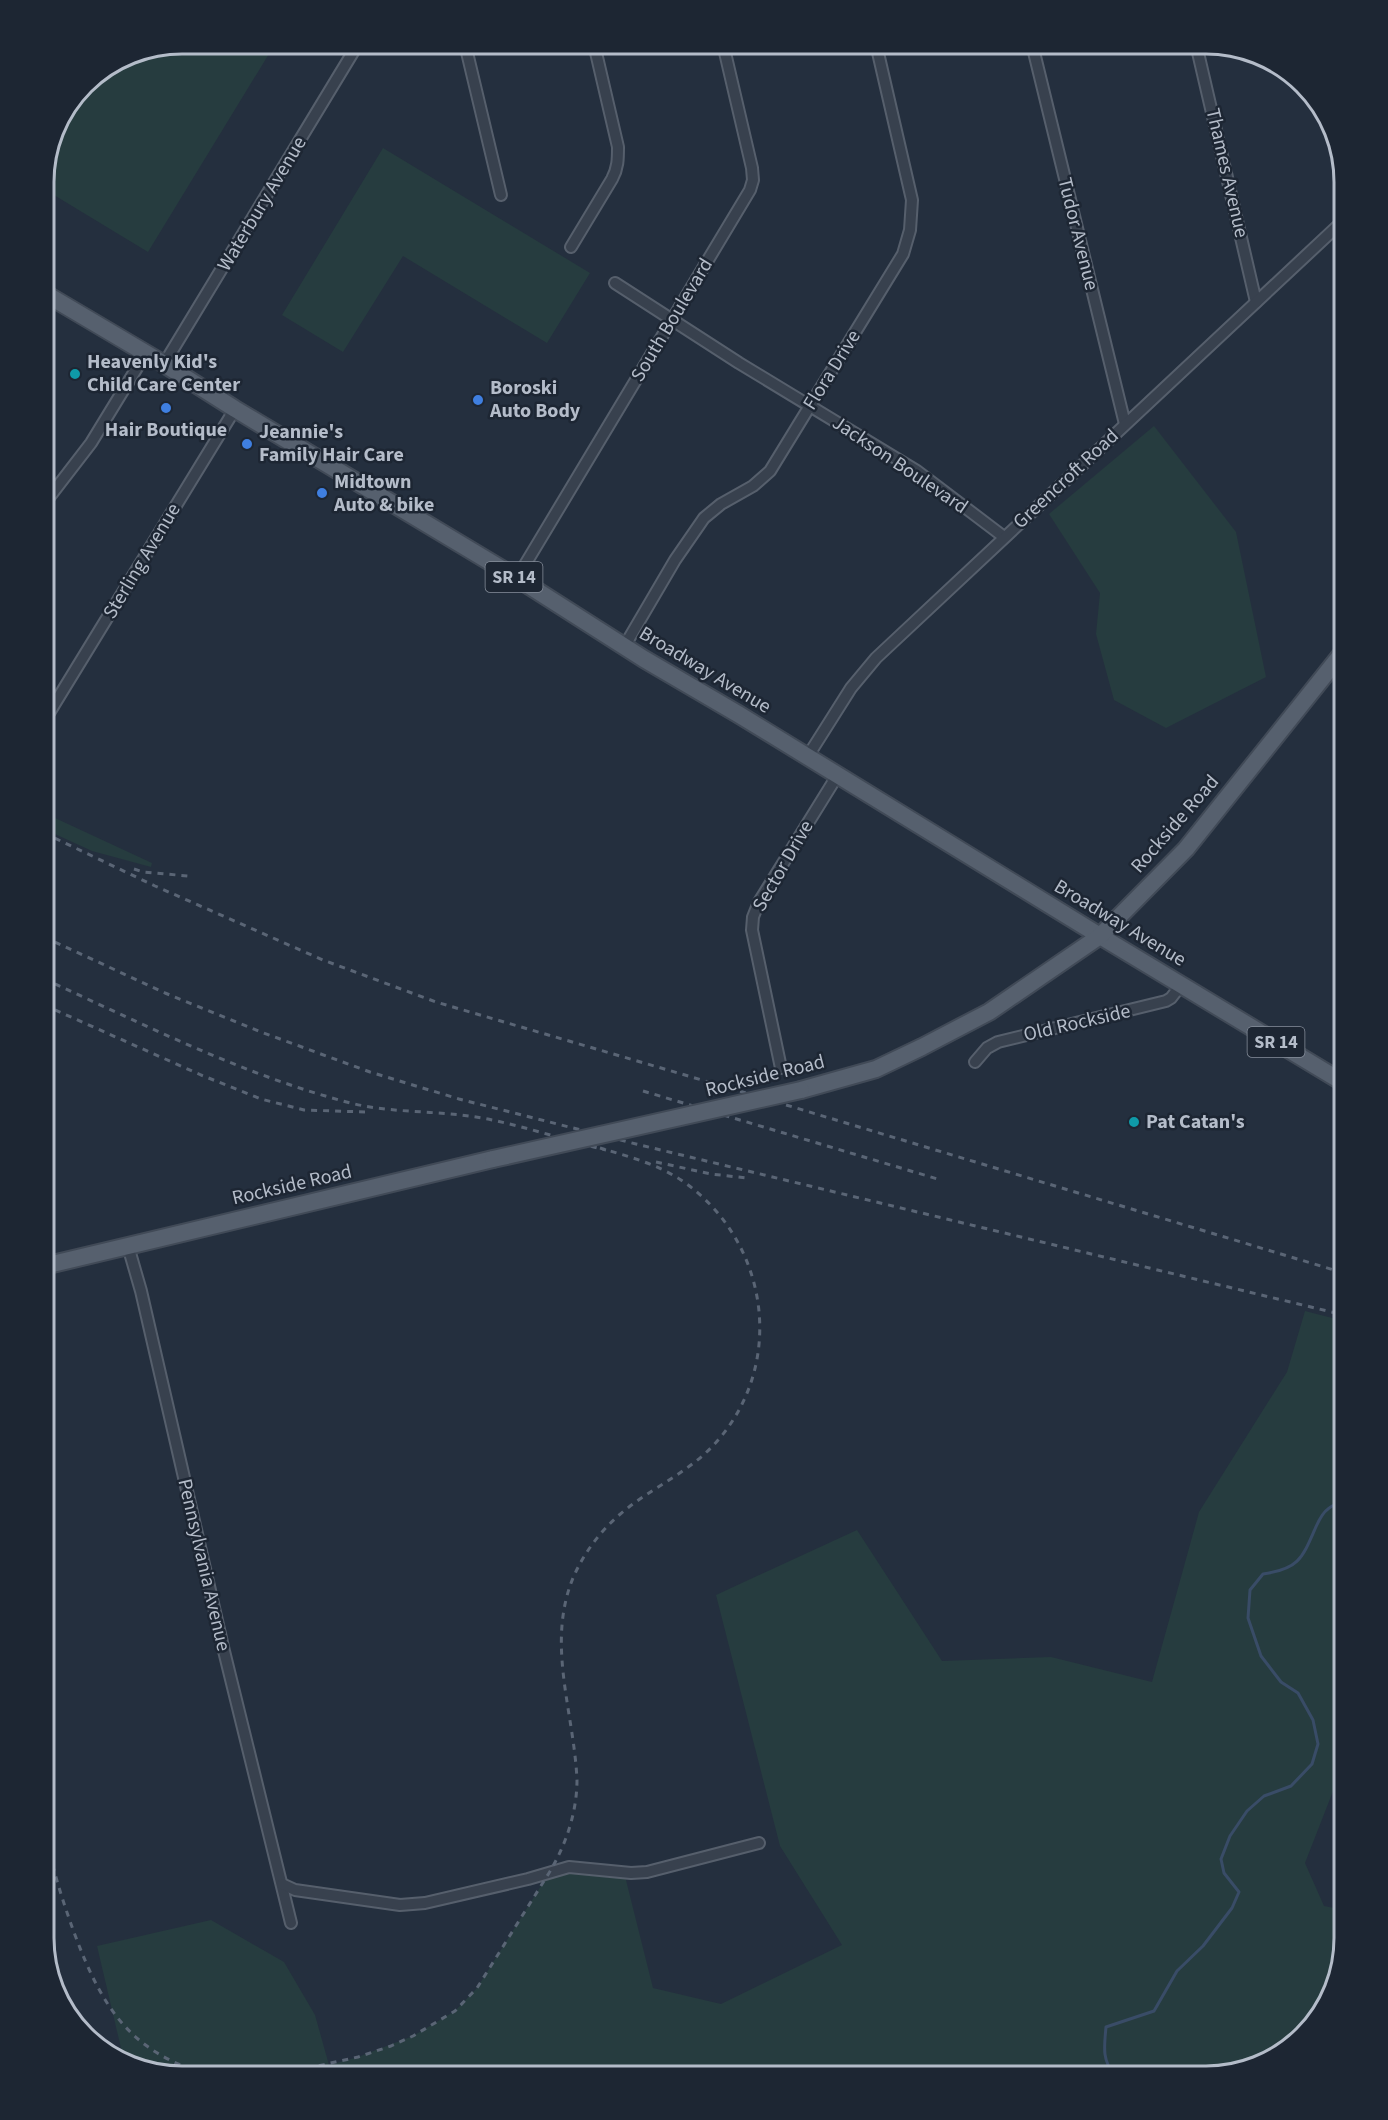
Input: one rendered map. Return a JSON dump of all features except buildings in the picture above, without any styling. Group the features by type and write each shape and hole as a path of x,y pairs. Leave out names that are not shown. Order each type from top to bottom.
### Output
{"main road":[{"name":"Broadway Avenue","path":"54,300 165,364 235,409 517,578 624,647 808,756 837,776 1334,1077"},
{"name":"Rockside Road","path":"54,1264 493,1159 801,1090 876,1069 989,1012 1100,936 1186,849 1334,664"}],"street":[{"name":"Waterbury Avenue","path":"165,364 352,54"},
{"path":"467,54 501,195"},
{"path":"571,247 617,170 618,147 596,54"},
{"name":"South Boulevard","path":"517,578 744,202 753,180 725,54"},
{"name":"Flora Drive","path":"624,647 675,560 704,518 721,504 762,480 770,471 903,254 912,215 911,193 878,54"},
{"name":"Tudor Avenue","path":"1034,54 1125,424"},
{"name":"Thames Avenue","path":"1198,54 1257,302"},
{"name":"Greencroft Road","path":"808,756 850,688 876,658 1334,229"},
{"name":"Jackson Boulevard","path":"615,283 917,471 1004,537"},
{"path":"54,491 91,443 146,353"},
{"name":"Sterling Avenue","path":"54,705 235,409"},
{"name":"Sector Drive","path":"781,1068 752,930 753,917 759,902 837,776"},
{"name":"Old Rockside","path":"975,1062 987,1048 998,1042 1166,1001 1181,985"},
{"name":"Pennsylvania Avenue","path":"128,1246 141,1291 224,1651 291,1923"},
{"path":"282,1884 295,1890 400,1905 425,1903 569,1867 631,1873 647,1872 759,1843"}],"green space":[{"path":"182,54 269,54 148,252 54,195 54,174 58,149 71,118 80,104 111,76 149,58"},
{"path":"383,148 590,273 547,343 403,256 343,352 282,315"},
{"path":"1154,426 1236,532 1266,677 1166,728 1114,700 1096,634 1100,593 1049,514"},
{"path":"55,818 152,863 151,867 92,851 54,834"},
{"path":"1305,1311 1334,1318 1334,1789 1305,1863 1324,1906 1334,1908 1333,1955 1324,1987 1308,2016 1297,2029 1270,2049 1239,2062 1206,2066 174,2066 149,2062 122,2051 97,1946 211,1920 284,1962 315,2015 329,2065 358,2057 413,2036 455,2011 477,1988 549,1873 569,1867 624,1872 653,1988 721,2004 842,1945 780,1846 716,1595 857,1530 942,1661 1051,1657 1152,1682 1199,1512 1287,1372"}],"waterway":[{"path":"1109,2066 1105,2053 1106,2027 1154,2011 1177,1971 1203,1946 1232,1908 1239,1892 1224,1873 1221,1859 1230,1836 1247,1811 1264,1796 1291,1786 1312,1764 1318,1744 1313,1720 1298,1693 1281,1682 1261,1656 1248,1618 1250,1590 1263,1574 1284,1569 1297,1561 1324,1513 1334,1505"}],"railway":[{"path":"54,838 155,886 323,960 436,1002 1334,1270"},
{"path":"134,869 143,872 188,876"},
{"path":"54,942 165,993 261,1032 370,1072 459,1099 1334,1313"},
{"path":"54,984 228,1062 304,1090 361,1105 492,1120 606,1150"},
{"path":"54,1009 261,1099 304,1110 365,1112"},
{"path":"643,1091 941,1180"},
{"path":"317,2066 358,2057 413,2036 455,2011 477,1988 549,1873 565,1840 573,1816 577,1780 562,1653 565,1603 573,1578 596,1539 620,1514 699,1459 719,1439 740,1407 754,1373 760,1337 758,1301 749,1266 733,1234 710,1204 672,1174 631,1157 600,1148"},
{"path":"656,1162 711,1174 747,1178"},
{"path":"54,1870 86,1962 110,2007 142,2042 162,2056 185,2066"}],"place":[{"name":"Heavenly Kid's Child Care Center","path":"75,374"},
{"name":"Boroski Auto Body","path":"478,400"},
{"name":"Hair Boutique","path":"166,408"},
{"name":"Jeannie's Family Hair Care","path":"247,444"},
{"name":"Midtown Auto & bike","path":"322,493"},
{"name":"Pat Catan's","path":"1134,1122"}]}
